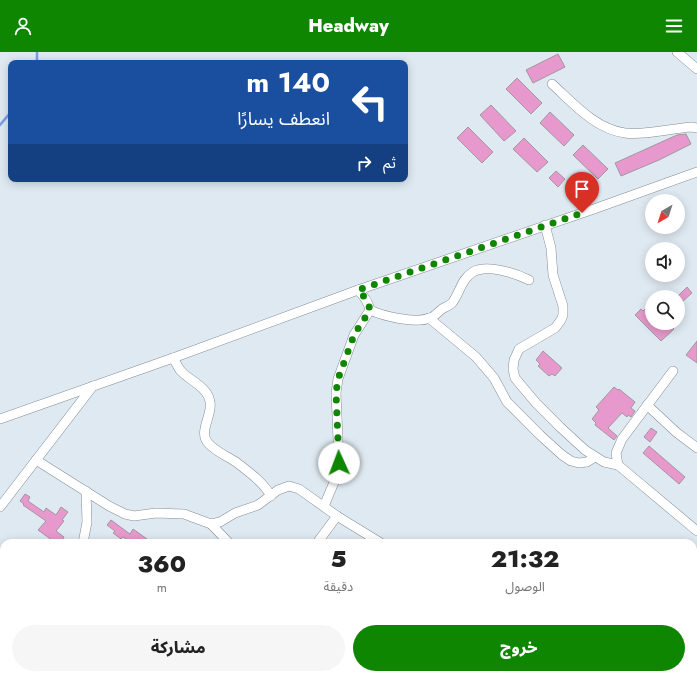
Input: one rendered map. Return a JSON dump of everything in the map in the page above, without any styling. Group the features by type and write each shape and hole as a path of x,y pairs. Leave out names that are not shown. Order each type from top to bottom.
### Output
{"street":[{"path":"677,52 697,69"},
{"path":"552,84 586,115 600,125 613,130 625,133 636,133 692,127 697,128"},
{"path":"0,420 358,290 697,172"},
{"path":"545,225 551,248 553,275 563,306 563,315 562,320 555,328 519,349 514,360 513,369 515,378 536,403 585,450 604,462 618,464 697,531"},
{"path":"370,310 378,314 396,318 414,320 430,318 451,304 464,281 473,272 490,269 519,275 529,280"},
{"path":"324,506 335,480 339,463 336,393 338,379 354,335 370,310 369,304 365,297 358,290"},
{"path":"430,318 476,358 494,378 507,402 562,455 571,461 579,463 587,462 595,457"},
{"path":"173,358 180,371 205,391 209,398 211,404 206,424 206,441 257,479 271,496"},
{"path":"618,464 616,453 622,439 673,371"},
{"path":"0,507 93,386"},
{"path":"647,405 676,432 697,448"},
{"path":"36,460 109,506 125,514 134,516 156,513 184,514 211,524 225,539"},
{"path":"211,524 220,522 235,513 258,505 278,490 289,486 299,489 337,516 374,539"},
{"path":"84,539 87,522 86,491"},
{"path":"320,539 337,516"}],"building":[{"path":"558,54 565,67 533,83 526,70"},
{"path":"517,78 542,103 531,114 506,89"},
{"path":"491,105 516,131 504,141 480,115"},
{"path":"550,112 574,135 564,146 540,123"},
{"path":"468,127 493,152 482,163 457,138"},
{"path":"686,134 691,144 659,160 621,176 615,163 677,135"},
{"path":"524,138 548,162 537,172 513,149"},
{"path":"583,145 608,169 598,179 573,155"},
{"path":"556,171 565,179 558,187 549,178"},
{"path":"687,287 692,293 685,299 685,290"},
{"path":"641,309 643,311 645,309 645,325 635,315"},
{"path":"650,330 673,330 661,341"},
{"path":"697,341 697,363 686,355"},
{"path":"543,351 562,368 555,376 552,374 549,376 538,366 540,364 536,360"},
{"path":"614,387 618,390 619,389 635,402 631,408 635,411 631,417 628,415 627,417 622,413 608,428 617,436 614,440 595,425 596,423 592,419 599,410 596,407"},
{"path":"651,428 657,432 650,442 644,437"},
{"path":"649,446 685,477 679,484 643,453"},
{"path":"25,494 30,497 28,501 44,512 46,508 56,515 61,507 68,512 62,520 64,521 56,531 64,537 63,539 50,539 38,530 46,521 23,505 24,504 20,501"},
{"path":"111,520 130,534 133,529 147,539 126,539 123,537 121,539 113,533 115,531 107,525"}],"waterway":[{"path":"37,52 37,60"},
{"path":"0,125 8,116"}],"route":[{"path":"339,463 336,393 338,379 357,328 370,310 369,304 365,297 358,290 582,213"}]}
